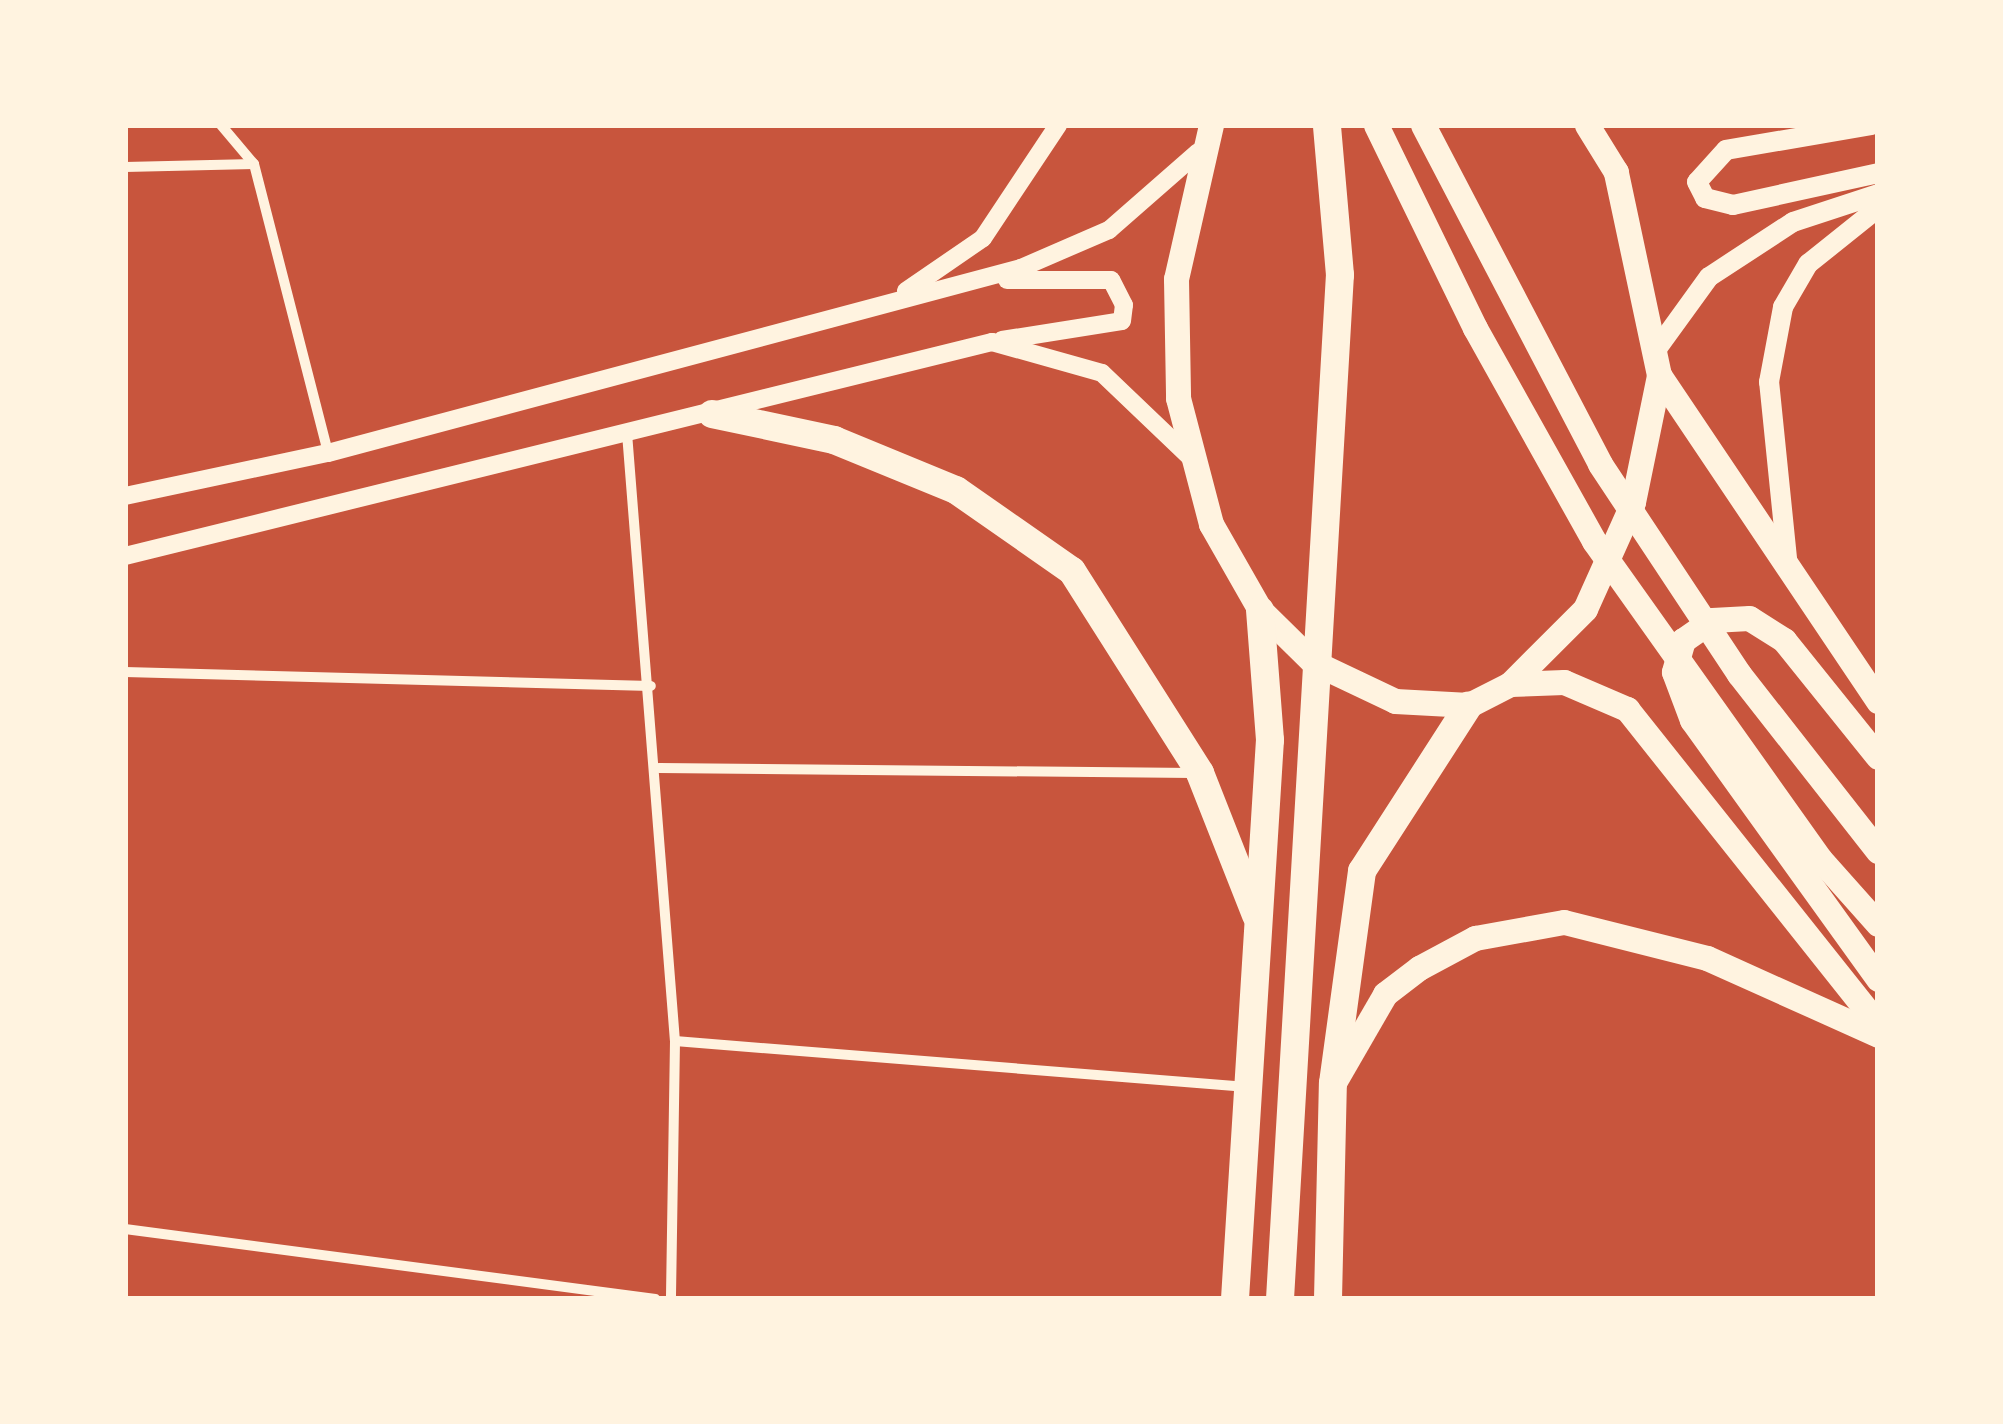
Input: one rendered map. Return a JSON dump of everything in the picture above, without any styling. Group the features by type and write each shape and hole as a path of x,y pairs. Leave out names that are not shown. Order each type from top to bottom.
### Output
{"highway":[{"path":"1280,1299 1340,275 1326,125"},
{"path":"712,414 834,440 956,490 1072,571 1200,773 1256,915"},
{"path":"1235,1299 1256,915 1270,740 1260,610"},
{"path":"1328,1299 1334,1084 1362,871 1469,706"}],"main road":[{"path":"1210,125 1198,152 1176,279 1178,398 1211,524 1260,610 1313,662 1395,701 1469,706 1510,684 1585,609 1633,502 1659,375 1659,346 1616,172 1588,125"},
{"path":"1376,125 1474,328 1594,541 1820,859 1878,924"},
{"path":"1423,125 1600,464 1739,674 1878,852"},
{"path":"1872,125 1726,150 1697,182 1706,198 1733,205 1878,174"},
{"path":"1659,346 1709,277 1793,222 1878,194"},
{"path":"1790,580 1769,382 1782,307 1808,264 1878,208"},
{"path":"1659,375 1790,580 1878,702"},
{"path":"1878,757 1784,640 1749,618 1712,620 1683,640 1674,672 1692,720 1878,979"},
{"path":"1510,684 1564,682 1627,709 1878,1024"},
{"path":"1334,1084 1385,994 1419,968 1475,938 1564,922 1707,958 1878,1035"}],"street":[{"path":"221,125 254,164 328,453"},
{"path":"863,309 924,284 983,238 1058,125"},
{"path":"125,496 328,453 968,283 1109,230 1198,152"},
{"path":"125,167 254,164"},
{"path":"125,556 992,342 1122,321 1124,290 1069,275 968,283"},
{"path":"992,342 1102,373 1194,462"},
{"path":"627,434 660,768 675,1041 670,1299"},
{"path":"125,672 651,686"},
{"path":"660,768 1200,773"},
{"path":"675,1041 1248,1088"},
{"path":"125,1229 654,1299"}]}
